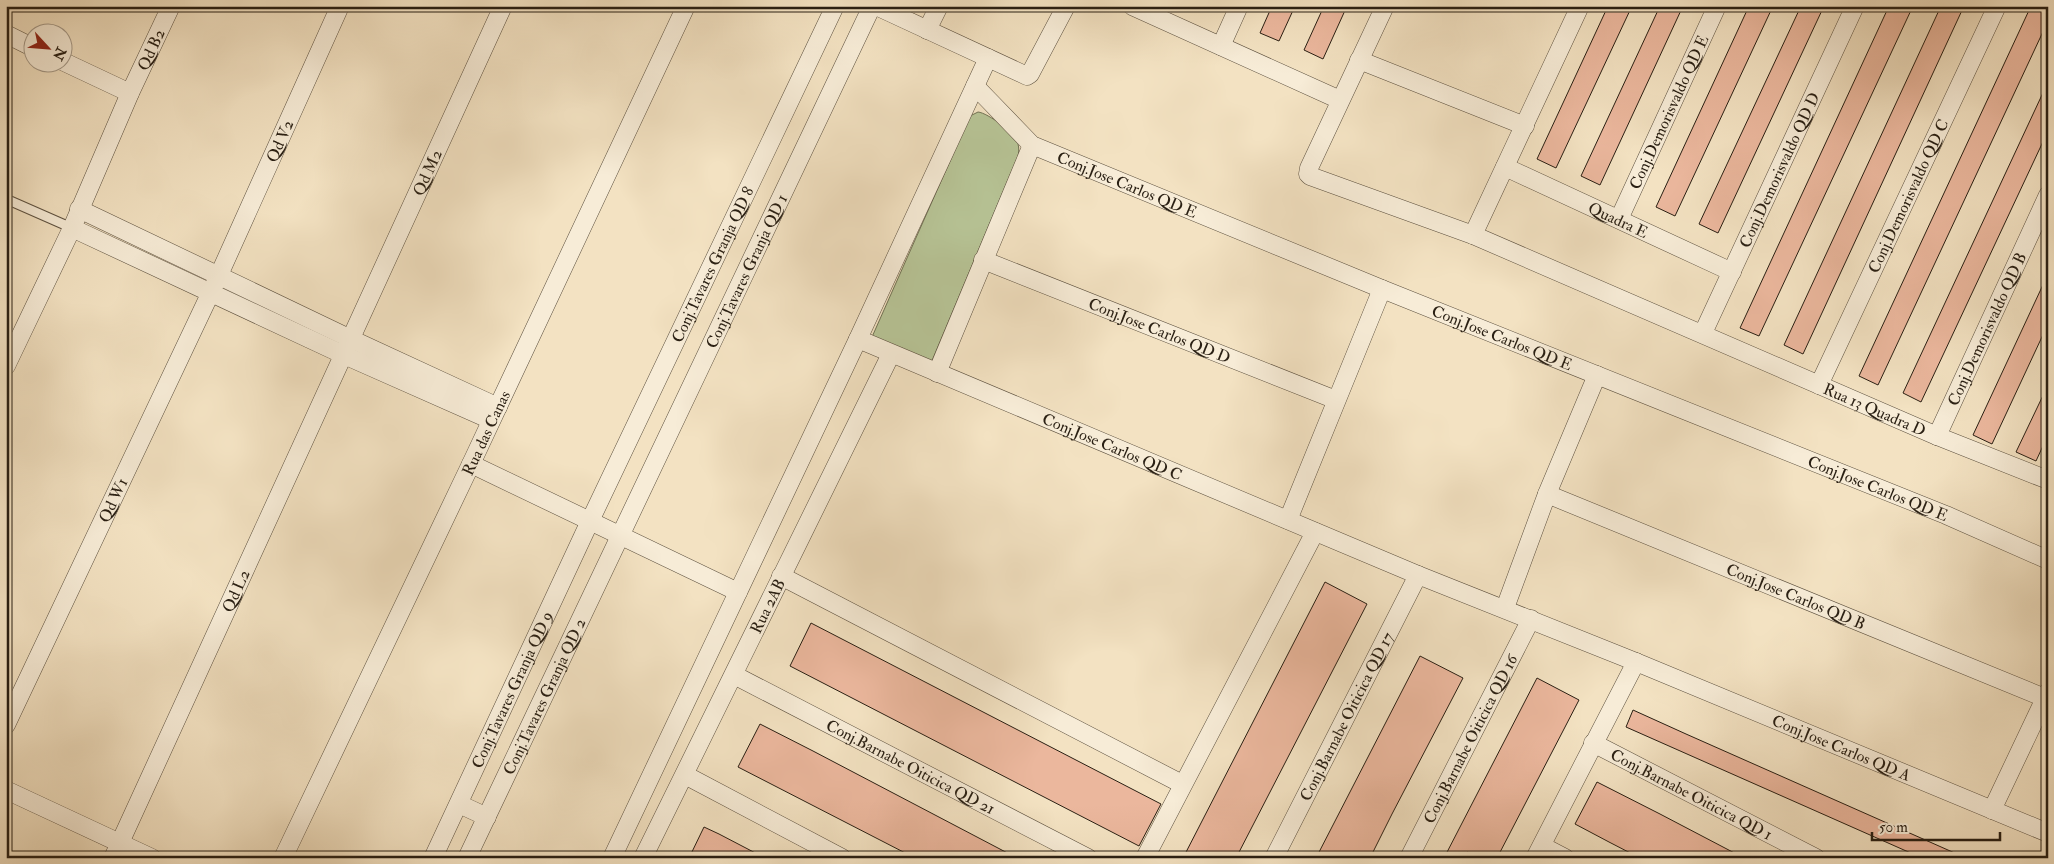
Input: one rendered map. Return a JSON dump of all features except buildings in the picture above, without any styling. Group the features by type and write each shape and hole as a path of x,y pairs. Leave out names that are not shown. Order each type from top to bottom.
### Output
{"street":[{"name":"Qd B2","path":"6,366 11,342 72,228 130,94 171,6"},
{"name":"Qd V2","path":"219,275 340,6"},
{"name":"Qd M2","path":"347,347 503,6"},
{"name":"Rua das Canas","path":"283,858 686,6"},
{"name":"Conj.Tavares Granja QD 8","path":"590,521 835,6"},
{"path":"874,6 1027,76 1030,74 1066,6"},
{"name":"Conj.Tavares Granja QD 1","path":"620,536 874,6"},
{"path":"927,30 939,6"},
{"path":"1132,6 1340,100 1385,6"},
{"path":"1221,46 1239,6"},
{"path":"1473,234 1580,6"},
{"name":"Conj.Demorisvaldo QD E","path":"1618,219 1717,6"},
{"name":"Conj.Demorisvaldo QD D","path":"1703,333 1855,6"},
{"name":"Conj.Demorisvaldo QD C","path":"1819,385 1996,6"},
{"path":"6,34 22,42"},
{"path":"612,858 858,339 988,58"},
{"path":"1359,60 1525,126"},
{"path":"72,66 130,94"},
{"name":"Conj.Jose Carlos QD E","path":"975,86 1032,145 1382,289 1937,512 2048,560"},
{"name":"Rua 13 Quadra D","path":"1340,100 1308,174 1473,234 1937,436 2048,480"},
{"path":"937,373 1032,145"},
{"name":"Quadra E","path":"1505,167 1732,272"},
{"name":"Conj.Demorisvaldo QD B","path":"1937,436 2048,195"},
{"path":"79,209 219,275 347,347"},
{"path":"72,228 209,293 347,347 494,414"},
{"name":"Conj.Jose Carlos QD D","path":"983,260 1336,400"},
{"name":"Qd W1","path":"6,725 219,275"},
{"path":"1288,520 1382,289"},
{"name":"Conj.Jose Carlos QD C","path":"858,339 1418,575 1505,608"},
{"name":"Qd L2","path":"116,850 347,347"},
{"name":"Rua 2AB","path":"643,858 891,354"},
{"path":"1505,608 1547,494 1597,375"},
{"path":"471,464 738,592"},
{"name":"Conj.Jose Carlos QD B","path":"1547,494 2046,694"},
{"name":"Conj.Tavares Granja QD 9","path":"433,858 590,521"},
{"path":"1145,858 1315,532"},
{"name":"Conj.Tavares Granja QD 2","path":"467,858 620,536"},
{"name":"Conj.Barnabe Oiticica QD 17","path":"1274,858 1418,575"},
{"path":"781,576 1182,784"},
{"name":"Conj.Jose Carlos QD A","path":"1505,608 2048,834"},
{"name":"Conj.Barnabe Oiticica QD 16","path":"1409,858 1531,619"},
{"path":"1565,858 1539,852 1636,662"},
{"name":"Conj.Barnabe Oiticica QD 21","path":"734,675 1088,858"},
{"path":"1992,810 2046,694"},
{"name":"Conj.Barnabe Oiticica QD 1","path":"1593,743 1816,858"},
{"path":"685,775 842,858"},
{"path":"6,790 116,850 152,858"},
{"path":"459,804 487,816"}],"lane":[{"path":"6,199 72,228"}],"green space":[{"path":"978,112 1007,129 1016,140 1019,150 931,363 872,337 970,116"}]}
